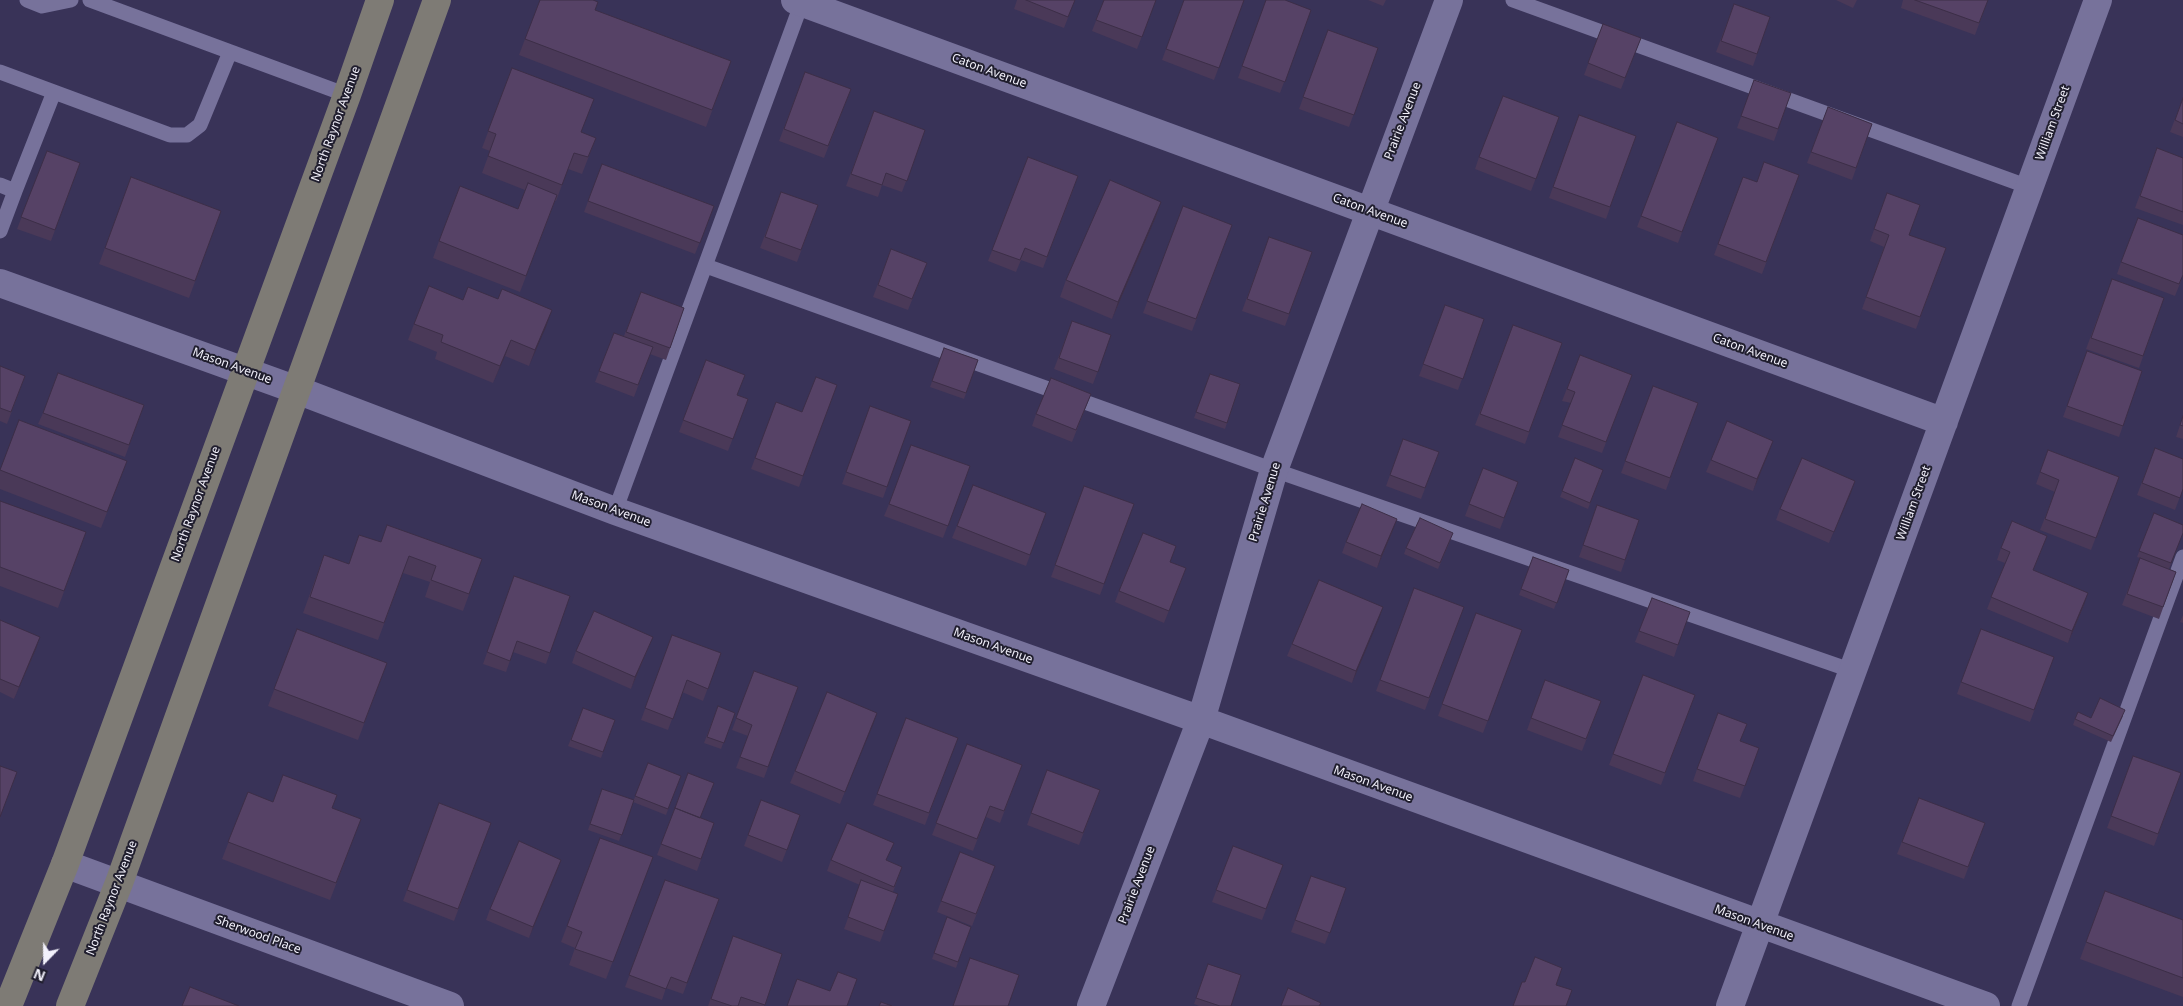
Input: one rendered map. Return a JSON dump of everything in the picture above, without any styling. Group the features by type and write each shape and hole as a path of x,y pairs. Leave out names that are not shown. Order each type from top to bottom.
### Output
{"main road":[{"name":"North Raynor Avenue","path":"8,1006 65,864 347,95 380,0"},
{"name":"North Raynor Avenue","path":"70,1006 119,883 437,0"}],"street":[{"name":"Prairie Avenue","path":"1091,1006 1200,720 1274,470 1449,0"},
{"name":"William Street","path":"1730,1006 2098,0"},
{"name":"Caton Avenue","path":"798,1 1944,422"},
{"name":"Mason Avenue","path":"0,283 297,390 615,511 1200,720 1986,1006"},
{"name":"Sherwood Place","path":"65,864 450,1006"}],"lane":[{"path":"27,0 42,6 71,0"},
{"path":"90,0 347,95"},
{"path":"1513,0 2029,188"},
{"path":"615,511 706,266 798,1"},
{"path":"0,72 170,135 187,135 200,125 230,52"},
{"path":"0,231 54,92"},
{"path":"0,185 15,191"},
{"path":"706,266 1274,470 1853,671"},
{"path":"2019,1006 2183,557"}],"building":[{"path":"540,0 593,0 598,2 595,10 731,61 712,110 525,39"},
{"path":"1026,0 1075,0 1068,17"},
{"path":"1104,0 1156,0 1142,37 1096,20"},
{"path":"1184,0 1244,0 1219,68 1166,49"},
{"path":"1266,0 1285,0 1311,10 1285,82 1242,66"},
{"path":"1915,0 1988,0 1979,23"},
{"path":"1734,4 1770,17 1757,54 1721,41"},
{"path":"1603,24 1641,38 1625,78 1588,63"},
{"path":"1328,30 1378,48 1354,115 1303,97"},
{"path":"512,68 594,99 581,132 596,138 588,157 574,153 562,185 488,156 496,134 488,131"},
{"path":"805,72 851,89 828,146 784,129"},
{"path":"1754,80 1791,93 1778,129 1741,116"},
{"path":"1503,96 1559,117 1536,179 1479,157"},
{"path":"2183,98 2183,124 2175,120"},
{"path":"1828,107 1872,124 1856,168 1811,152"},
{"path":"874,111 925,130 907,181 886,173 882,185 851,174"},
{"path":"1579,115 1636,136 1610,207 1553,187"},
{"path":"1677,122 1718,138 1682,232 1641,216"},
{"path":"2157,148 2183,158 2183,212 2140,196"},
{"path":"47,151 80,163 55,230 21,217"},
{"path":"1028,157 1078,176 1047,257 1025,248 1020,260 992,250"},
{"path":"1764,162 1799,175 1766,262 1718,244 1743,177 1757,182"},
{"path":"602,164 714,206 700,243 588,201"},
{"path":"131,177 221,211 195,281 105,248"},
{"path":"1110,180 1161,202 1118,302 1066,280"},
{"path":"528,183 557,195 526,276 439,241 460,186 518,209"},
{"path":"781,192 818,205 801,250 765,237"},
{"path":"1887,193 1920,205 1909,235 1946,248 1920,317 1866,297 1889,235 1874,229"},
{"path":"1183,206 1232,225 1196,319 1147,301"},
{"path":"2138,218 2183,235 2183,275 2179,284 2121,262"},
{"path":"1269,237 1312,252 1289,314 1247,299"},
{"path":"891,249 927,263 912,299 878,285"},
{"path":"2112,279 2164,298 2143,356 2091,338"},
{"path":"429,286 463,300 468,287 498,299 502,289 552,310 535,350 511,340 500,366 441,342 443,335 414,324"},
{"path":"641,292 684,308 670,348 626,332"},
{"path":"1445,305 1484,319 1463,379 1423,364"},
{"path":"1072,321 1111,335 1098,372 1059,358"},
{"path":"1513,325 1562,343 1529,432 1480,414"},
{"path":"614,333 653,347 638,385 599,371"},
{"path":"944,348 978,360 966,393 932,381"},
{"path":"2087,351 2142,371 2123,426 2067,406"},
{"path":"1580,355 1632,375 1606,442 1562,425 1575,392 1567,389"},
{"path":"706,360 745,375 737,395 748,399 733,439 683,420"},
{"path":"0,366 25,376 11,412 0,408"},
{"path":"58,373 144,405 129,445 43,413"},
{"path":"1210,374 1240,384 1227,423 1196,412"},
{"path":"816,377 837,385 803,476 755,458 776,402 802,412"},
{"path":"1051,378 1091,394 1076,430 1036,414"},
{"path":"1653,386 1698,403 1670,478 1625,461"},
{"path":"870,406 911,421 887,487 846,472"},
{"path":"19,420 127,461 107,512 0,470"},
{"path":"1727,421 1773,441 1757,479 1711,460"},
{"path":"1403,439 1439,452 1425,488 1390,475"},
{"path":"911,445 970,466 948,526 889,504"},
{"path":"2155,448 2183,459 2183,489 2180,498 2142,483"},
{"path":"2048,450 2119,477 2096,538 2045,519 2059,480 2040,472"},
{"path":"1575,458 1603,470 1590,503 1562,491"},
{"path":"1802,458 1855,481 1834,532 1780,509"},
{"path":"1483,468 1518,482 1504,518 1469,504"},
{"path":"973,485 1046,513 1030,555 957,526"},
{"path":"1084,486 1134,504 1104,584 1055,565"},
{"path":"0,501 86,532 64,591 0,567"},
{"path":"1362,504 1397,519 1381,556 1346,542"},
{"path":"1597,505 1639,520 1625,560 1583,545"},
{"path":"2154,513 2183,525 2183,533 2171,563 2139,551"},
{"path":"1420,518 1453,533 1440,563 1406,548"},
{"path":"2012,521 2047,536 2033,570 2088,593 2072,631 1991,597 2010,552 2001,548"},
{"path":"387,525 482,559 469,594 431,580 436,566 409,556 384,623 310,597 324,555 349,564 359,535 381,542"},
{"path":"1143,533 1176,546 1170,562 1186,568 1169,611 1119,591"},
{"path":"1533,557 1569,570 1557,603 1521,589"},
{"path":"2140,558 2176,572 2163,607 2127,594"},
{"path":"514,576 570,596 550,653 517,641 510,661 487,652"},
{"path":"1319,580 1383,607 1356,671 1292,644"},
{"path":"1414,588 1464,607 1429,698 1380,680"},
{"path":"1652,598 1690,612 1678,645 1639,631"},
{"path":"594,611 653,637 635,677 576,651"},
{"path":"1476,613 1522,630 1488,721 1442,704"},
{"path":"0,620 40,637 19,687 0,679"},
{"path":"297,629 387,663 364,723 274,689"},
{"path":"1981,629 2054,657 2034,710 1961,682"},
{"path":"672,635 721,653 708,689 687,680 673,719 645,708"},
{"path":"754,671 798,687 768,767 740,757 752,725 736,718"},
{"path":"1643,675 1695,695 1665,773 1613,754"},
{"path":"1545,680 1601,701 1586,739 1531,718"},
{"path":"827,692 877,713 845,792 795,771"},
{"path":"2100,698 2125,710 2113,736 2075,719 2078,712 2091,718"},
{"path":"718,706 735,713 724,743 707,737"},
{"path":"583,708 615,720 603,752 571,740"},
{"path":"1718,713 1747,724 1740,741 1759,748 1745,786 1697,769"},
{"path":"906,718 958,738 929,813 877,794"},
{"path":"967,744 1022,765 1004,811 990,806 977,839 936,823"},
{"path":"2133,756 2181,773 2158,834 2111,816"},
{"path":"648,763 681,776 668,809 635,796"},
{"path":"0,766 17,772 0,817"},
{"path":"1047,770 1100,790 1083,833 1031,813"},
{"path":"688,773 714,783 700,818 675,808"},
{"path":"283,775 337,795 332,808 361,819 336,883 228,842 248,792 273,802"},
{"path":"602,789 634,800 622,835 590,824"},
{"path":"1919,798 1985,823 1968,867 1902,842"},
{"path":"761,800 800,815 787,850 748,835"},
{"path":"439,803 491,823 458,909 407,890"},
{"path":"675,808 714,823 701,859 661,844"},
{"path":"847,823 894,843 886,860 902,867 894,887 831,860"},
{"path":"600,838 653,857 613,962 575,949 582,932 567,926"},
{"path":"519,841 561,860 533,927 490,909"},
{"path":"1233,846 1283,865 1266,909 1216,890"},
{"path":"960,852 995,866 976,914 941,901"},
{"path":"1311,876 1346,888 1330,933 1295,920"},
{"path":"665,880 719,899 687,983 671,977 666,989 629,975"},
{"path":"861,880 898,894 884,931 848,917"},
{"path":"2105,891 2183,920 2183,978 2086,942"},
{"path":"947,917 971,927 958,962 934,953"},
{"path":"733,936 782,954 765,1005 741,997 738,1006 732,1006 711,999"},
{"path":"1535,957 1562,968 1556,985 1572,990 1566,1006 1513,1006 1522,982 1525,982"},
{"path":"970,958 1019,975 1008,1006 953,1006"},
{"path":"1208,964 1241,975 1231,1006 1220,1006 1196,998"},
{"path":"838,972 857,979 847,1006 787,1006 797,979 830,991"},
{"path":"190,987 239,1006 182,1006"},
{"path":"1288,988 1321,1003 1319,1006 1281,1006"},
{"path":"881,1002 892,1006 879,1006"}]}
